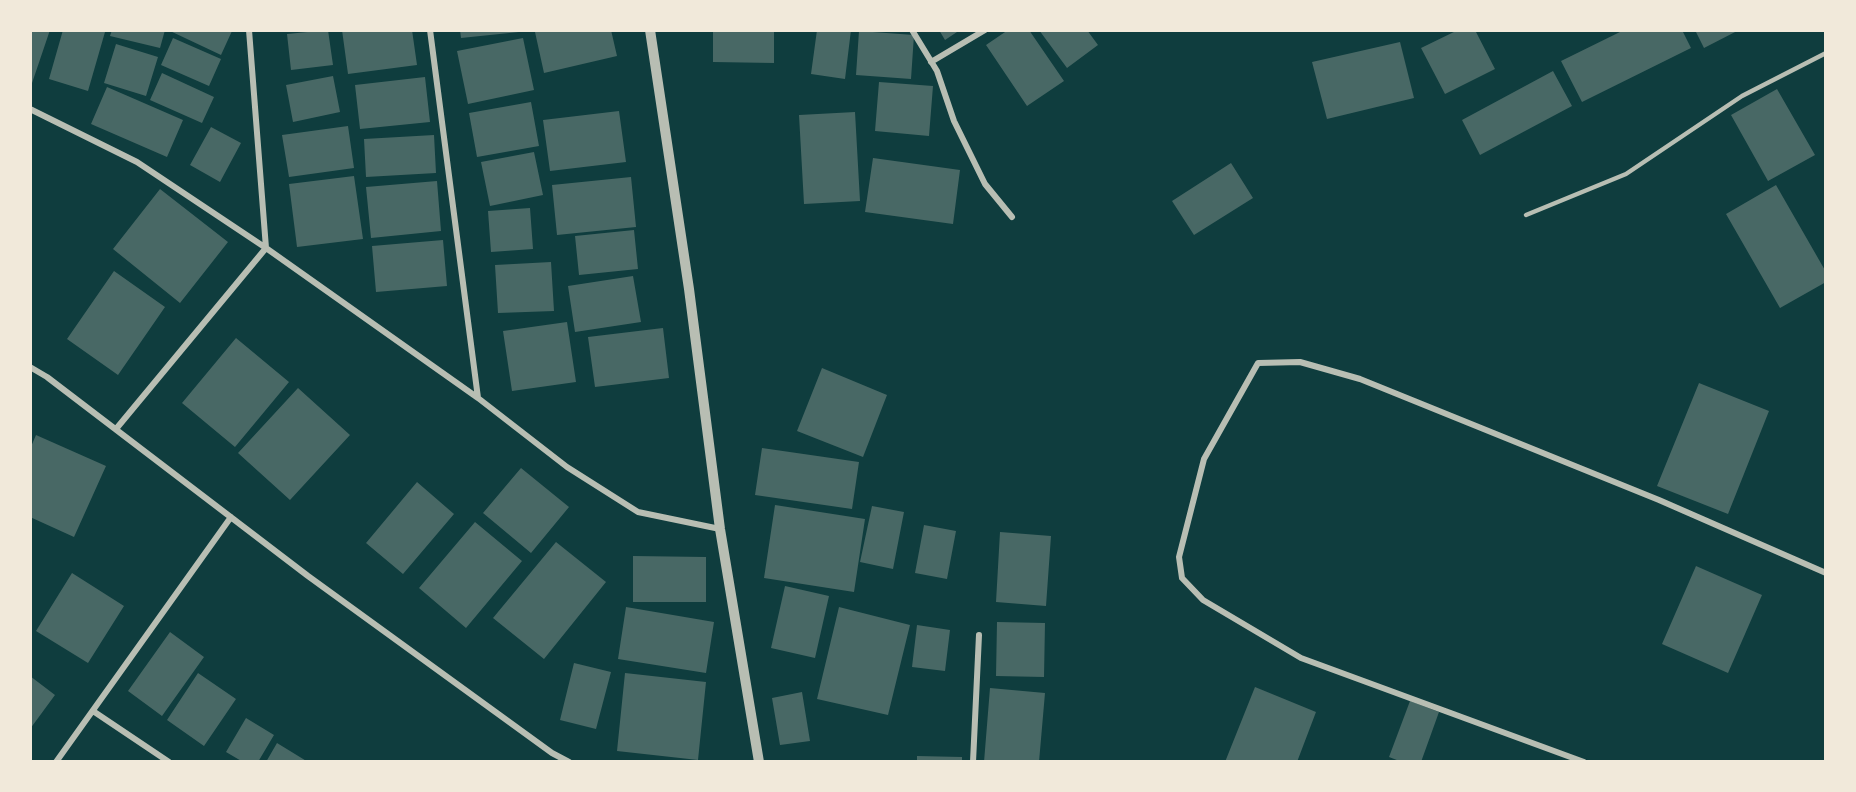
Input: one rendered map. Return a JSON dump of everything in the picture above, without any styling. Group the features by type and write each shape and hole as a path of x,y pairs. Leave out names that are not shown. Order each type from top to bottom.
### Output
{"street":[{"path":"116,429 266,248 249,30"},
{"path":"430,30 478,398"},
{"path":"650,30 689,289 720,529 759,762"},
{"path":"912,30 937,71 954,121 985,184 1012,217"},
{"path":"931,62 985,30"},
{"path":"30,109 137,162 266,248 478,398 567,467 638,512 720,529"},
{"path":"1584,762 1300,658 1203,600 1182,578 1179,557 1204,459 1258,363 1300,362 1360,380 1659,500 1826,573"},
{"path":"30,368 47,377 383,630 552,753 569,762"},
{"path":"56,762 231,517"},
{"path":"973,762 979,635"},
{"path":"93,711 169,762"}],"lane":[{"path":"1526,215 1626,174 1742,96 1826,53"}],"building":[{"path":"30,30 50,30 30,89"},
{"path":"63,30 105,32 88,91 49,79"},
{"path":"112,30 165,30 160,48 110,36"},
{"path":"168,30 230,30 232,31 221,55"},
{"path":"328,30 333,65 291,70 287,34"},
{"path":"342,30 412,30 417,65 348,74"},
{"path":"460,30 519,30 519,32 461,38"},
{"path":"542,30 611,30 617,56 544,73 535,32"},
{"path":"713,30 774,30 774,63 713,62"},
{"path":"817,30 851,30 845,79 811,74"},
{"path":"939,30 960,30 945,40"},
{"path":"1008,30 1029,30 1064,81 1027,106 986,45"},
{"path":"1039,30 1087,30 1098,45 1067,68"},
{"path":"1458,30 1475,30 1495,69 1445,94 1421,48"},
{"path":"1624,30 1682,30 1691,48 1582,102 1561,61"},
{"path":"1695,30 1739,30 1704,48"},
{"path":"859,31 914,35 911,79 856,75"},
{"path":"173,38 221,59 209,86 161,65"},
{"path":"523,38 534,90 468,104 457,51"},
{"path":"1400,42 1414,98 1327,119 1312,62"},
{"path":"116,44 158,57 146,96 104,83"},
{"path":"1553,71 1572,106 1480,155 1462,120"},
{"path":"162,73 214,97 202,123 150,100"},
{"path":"333,76 340,112 293,122 286,85"},
{"path":"425,77 430,122 360,129 355,85"},
{"path":"879,82 933,86 929,136 875,131"},
{"path":"107,87 183,120 167,157 91,124"},
{"path":"1777,89 1815,155 1768,181 1731,115"},
{"path":"531,102 539,146 477,157 469,113"},
{"path":"619,111 626,162 550,171 543,120"},
{"path":"855,112 860,201 804,204 799,115"},
{"path":"348,126 354,168 289,177 282,135"},
{"path":"211,127 241,143 220,182 190,165"},
{"path":"434,135 436,173 366,177 364,139"},
{"path":"534,152 543,195 490,206 481,162"},
{"path":"873,158 960,170 953,224 865,212"},
{"path":"1231,163 1253,198 1194,235 1172,201"},
{"path":"354,176 363,239 297,247 289,184"},
{"path":"631,177 636,227 557,235 552,185"},
{"path":"437,181 441,231 371,238 366,187"},
{"path":"1776,185 1826,272 1826,282 1780,308 1726,214"},
{"path":"160,189 228,242 180,303 113,249"},
{"path":"530,208 533,249 491,252 488,211"},
{"path":"634,230 638,269 579,275 575,236"},
{"path":"443,240 447,286 376,292 372,246"},
{"path":"551,262 554,311 498,313 495,265"},
{"path":"114,271 165,307 118,375 67,339"},
{"path":"633,276 641,322 575,332 568,286"},
{"path":"567,322 576,382 512,391 503,331"},
{"path":"663,328 669,378 595,387 588,337"},
{"path":"236,338 289,382 235,447 182,403"},
{"path":"822,368 887,395 863,457 797,431"},
{"path":"1699,383 1769,411 1728,514 1657,486"},
{"path":"298,388 350,435 290,500 238,453"},
{"path":"36,435 106,466 74,537 30,517 30,449"},
{"path":"762,448 859,462 852,509 755,495"},
{"path":"521,468 569,507 531,553 483,513"},
{"path":"417,482 454,514 403,574 366,543"},
{"path":"775,505 865,519 854,592 764,578"},
{"path":"872,506 904,512 893,569 860,562"},
{"path":"475,522 522,561 466,628 419,588"},
{"path":"924,525 956,531 947,579 915,573"},
{"path":"1000,532 1051,536 1046,606 996,602"},
{"path":"556,542 606,582 544,659 493,618"},
{"path":"633,556 706,557 706,602 633,602"},
{"path":"1696,566 1762,595 1728,673 1662,644"},
{"path":"72,573 124,606 88,663 36,631"},
{"path":"785,586 829,596 815,658 771,648"},
{"path":"626,607 714,622 706,673 618,659"},
{"path":"839,607 910,625 888,715 817,699"},
{"path":"997,622 1045,623 1044,677 996,676"},
{"path":"917,625 950,630 945,671 912,667"},
{"path":"170,632 204,657 162,716 128,691"},
{"path":"574,663 611,672 596,729 560,720"},
{"path":"198,673 236,699 204,746 167,720"},
{"path":"625,673 706,682 698,760 617,751"},
{"path":"30,676 55,695 30,729"},
{"path":"1255,687 1316,712 1297,762 1225,762"},
{"path":"990,688 1045,693 1039,762 984,762"},
{"path":"802,692 810,741 780,745 772,698"},
{"path":"1410,701 1439,712 1421,762 1402,762 1389,757"},
{"path":"246,718 274,735 258,762 243,762 226,752"},
{"path":"277,743 308,762 266,762"},
{"path":"917,756 962,757 962,762 917,762"}]}
